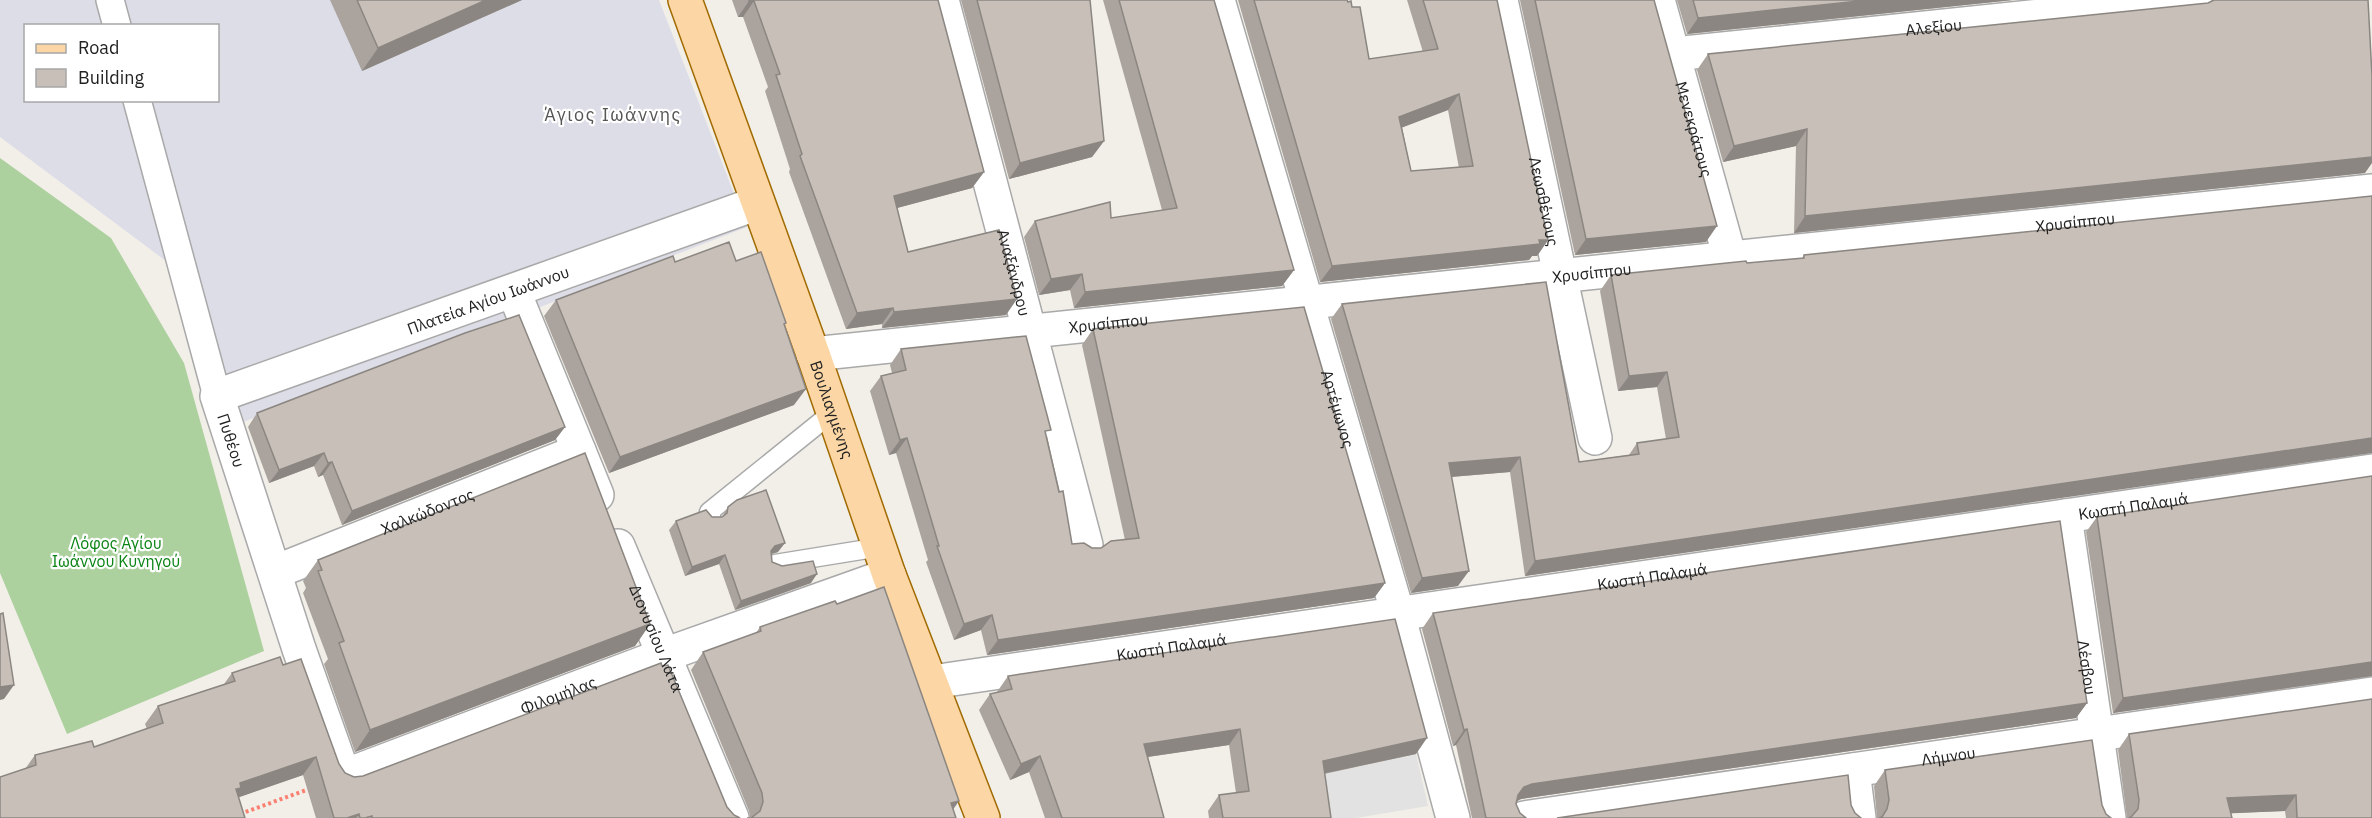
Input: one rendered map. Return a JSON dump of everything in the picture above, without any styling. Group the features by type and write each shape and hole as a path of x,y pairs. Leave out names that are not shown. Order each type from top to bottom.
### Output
{"main road":[{"name":"Βουλιαγμένης","path":"685,0 885,561 983,818"}],"street":[{"path":"110,0 116,24"},
{"name":"Αναξάνδρου","path":"942,0 1086,545"},
{"name":"Αρτέμωνος","path":"1218,0 1398,614 1453,818"},
{"name":"Λεωσθένους","path":"1501,0 1595,438"},
{"name":"Μενεκράτους","path":"1658,0 1731,258"},
{"name":"Αλεξίου","path":"1674,54 2101,5 2195,0"},
{"name":"Πυθέου","path":"138,102 217,396 299,649 344,776"},
{"name":"Χρυσίππου","path":"813,354 2372,191"},
{"name":"Πλατεία Αγίου Ιωάννου","path":"217,396 758,203"},
{"name":"Διονυσίου Λάτα","path":"513,292 732,818"},
{"name":"Χαλκώδοντος","path":"275,572 579,451"},
{"name":"Κωστή Παλαμά","path":"932,682 2372,471"},
{"name":"Λέσβου","path":"2065,516 2109,818"},
{"name":"Φιλομήλας","path":"344,776 664,655 885,561"},
{"name":"Λήμνου","path":"1524,818 2372,694"},
{"path":"1853,770 1860,818"}],"lane":[{"path":"711,516 709,512 833,412"},
{"path":"775,564 885,561"}],"path":[{"path":"238,814 344,776"}],"green space":[{"name":"Λόφος Αγίου Ιωάννου Κυνηγού","path":"0,158 111,238 184,363 264,651 67,734 0,573"}],"shaded area":[{"path":"0,0 659,0 747,227 220,431 174,267 0,137"},
{"path":"1416,754 1428,806 1356,818 1327,818 1316,768 1357,767"}],"building":[{"path":"357,0 486,0 378,48"},
{"path":"749,0 938,0 984,172 894,196 908,252 999,230 1017,299 894,312 893,308 857,313 800,156 802,154 776,75 780,74 754,1"},
{"path":"977,0 1090,0 1104,141 1020,163"},
{"path":"1119,0 1214,0 1294,270 1085,292 1082,274 1051,279 1035,221 1110,202 1111,218 1177,208"},
{"path":"1254,0 1351,1 1352,7 1360,7 1369,59 1438,49 1423,0 1497,0 1548,240 1539,240 1540,244 1332,266","holes":["1459,94 1473,166 1411,171 1399,117"]},
{"path":"1535,0 1654,0 1717,226 1586,239"},
{"path":"1693,0 1869,0 1698,18"},
{"path":"2214,0 2368,0 2372,76 2372,157 1805,216 1807,129 1734,146 1708,54 2208,3"},
{"path":"2372,196 2372,438 1535,561 1520,457 1449,463 1469,571 1422,578 1342,304 1546,282 1579,462 1639,454 1637,443 1679,437 1667,372 1629,376 1611,275 1746,261 1747,263 1804,258 1804,255"},
{"path":"729,242 736,261 761,252 806,389 620,457 556,300 673,256 675,262"},
{"path":"1304,307 1385,583 998,640 992,615 964,624 937,546 939,546 907,438 900,440 881,376 906,370 901,349 1026,336 1051,430 1045,431 1059,492 1063,491 1072,544 1084,543 1092,548 1101,548 1111,541 1139,538 1093,329"},
{"path":"519,315 565,427 352,511 332,462 328,463 324,453 279,470 257,413 465,333"},
{"path":"585,453 650,624 370,730 339,643 344,641 318,571 322,570 318,560"},
{"path":"2372,476 2372,662 2123,698 2097,517"},
{"path":"766,490 785,543 775,546 771,551 772,562 782,566 813,561 817,574 741,601 725,555 692,567 676,521 706,510 712,517 722,517 727,513 728,507 737,500"},
{"path":"2060,521 2087,703 1532,784 1524,787 1518,795 1516,804 1520,813 1526,818 1486,818 1467,729 1464,730 1433,613"},
{"path":"884,587 959,801 951,803 956,818 751,818 760,811 763,802 762,793 703,652 761,631 760,627"},
{"path":"3,613 14,685 0,687 0,614"},
{"path":"1395,619 1427,738 1323,761 1331,818 1223,818 1219,795 1249,791 1240,729 1144,744 1164,818 1062,818 1040,756 1021,764 990,694 1012,689 1008,676"},
{"path":"280,657 283,665 301,659 339,764 345,773 354,777 363,776 661,663 662,666 668,665 727,807 740,818 372,818 372,816 360,818 359,814 347,818 334,818 316,757 240,783 241,788 236,789 245,818 0,818 0,777 36,765 35,755 92,741 94,747 163,723 158,706 235,681 232,673"},
{"path":"2372,699 2372,818 2297,818 2296,795 2227,798 2232,818 2129,818 2138,809 2139,800 2129,734"},
{"path":"2092,740 2102,805 2106,814 2111,818 1879,818 1887,809 1889,800 1885,770"},
{"path":"1848,775 1851,805 1861,818 1557,818"}],"district":[{"name":"Άγιος Ιωάννης","path":"613,114"}]}
